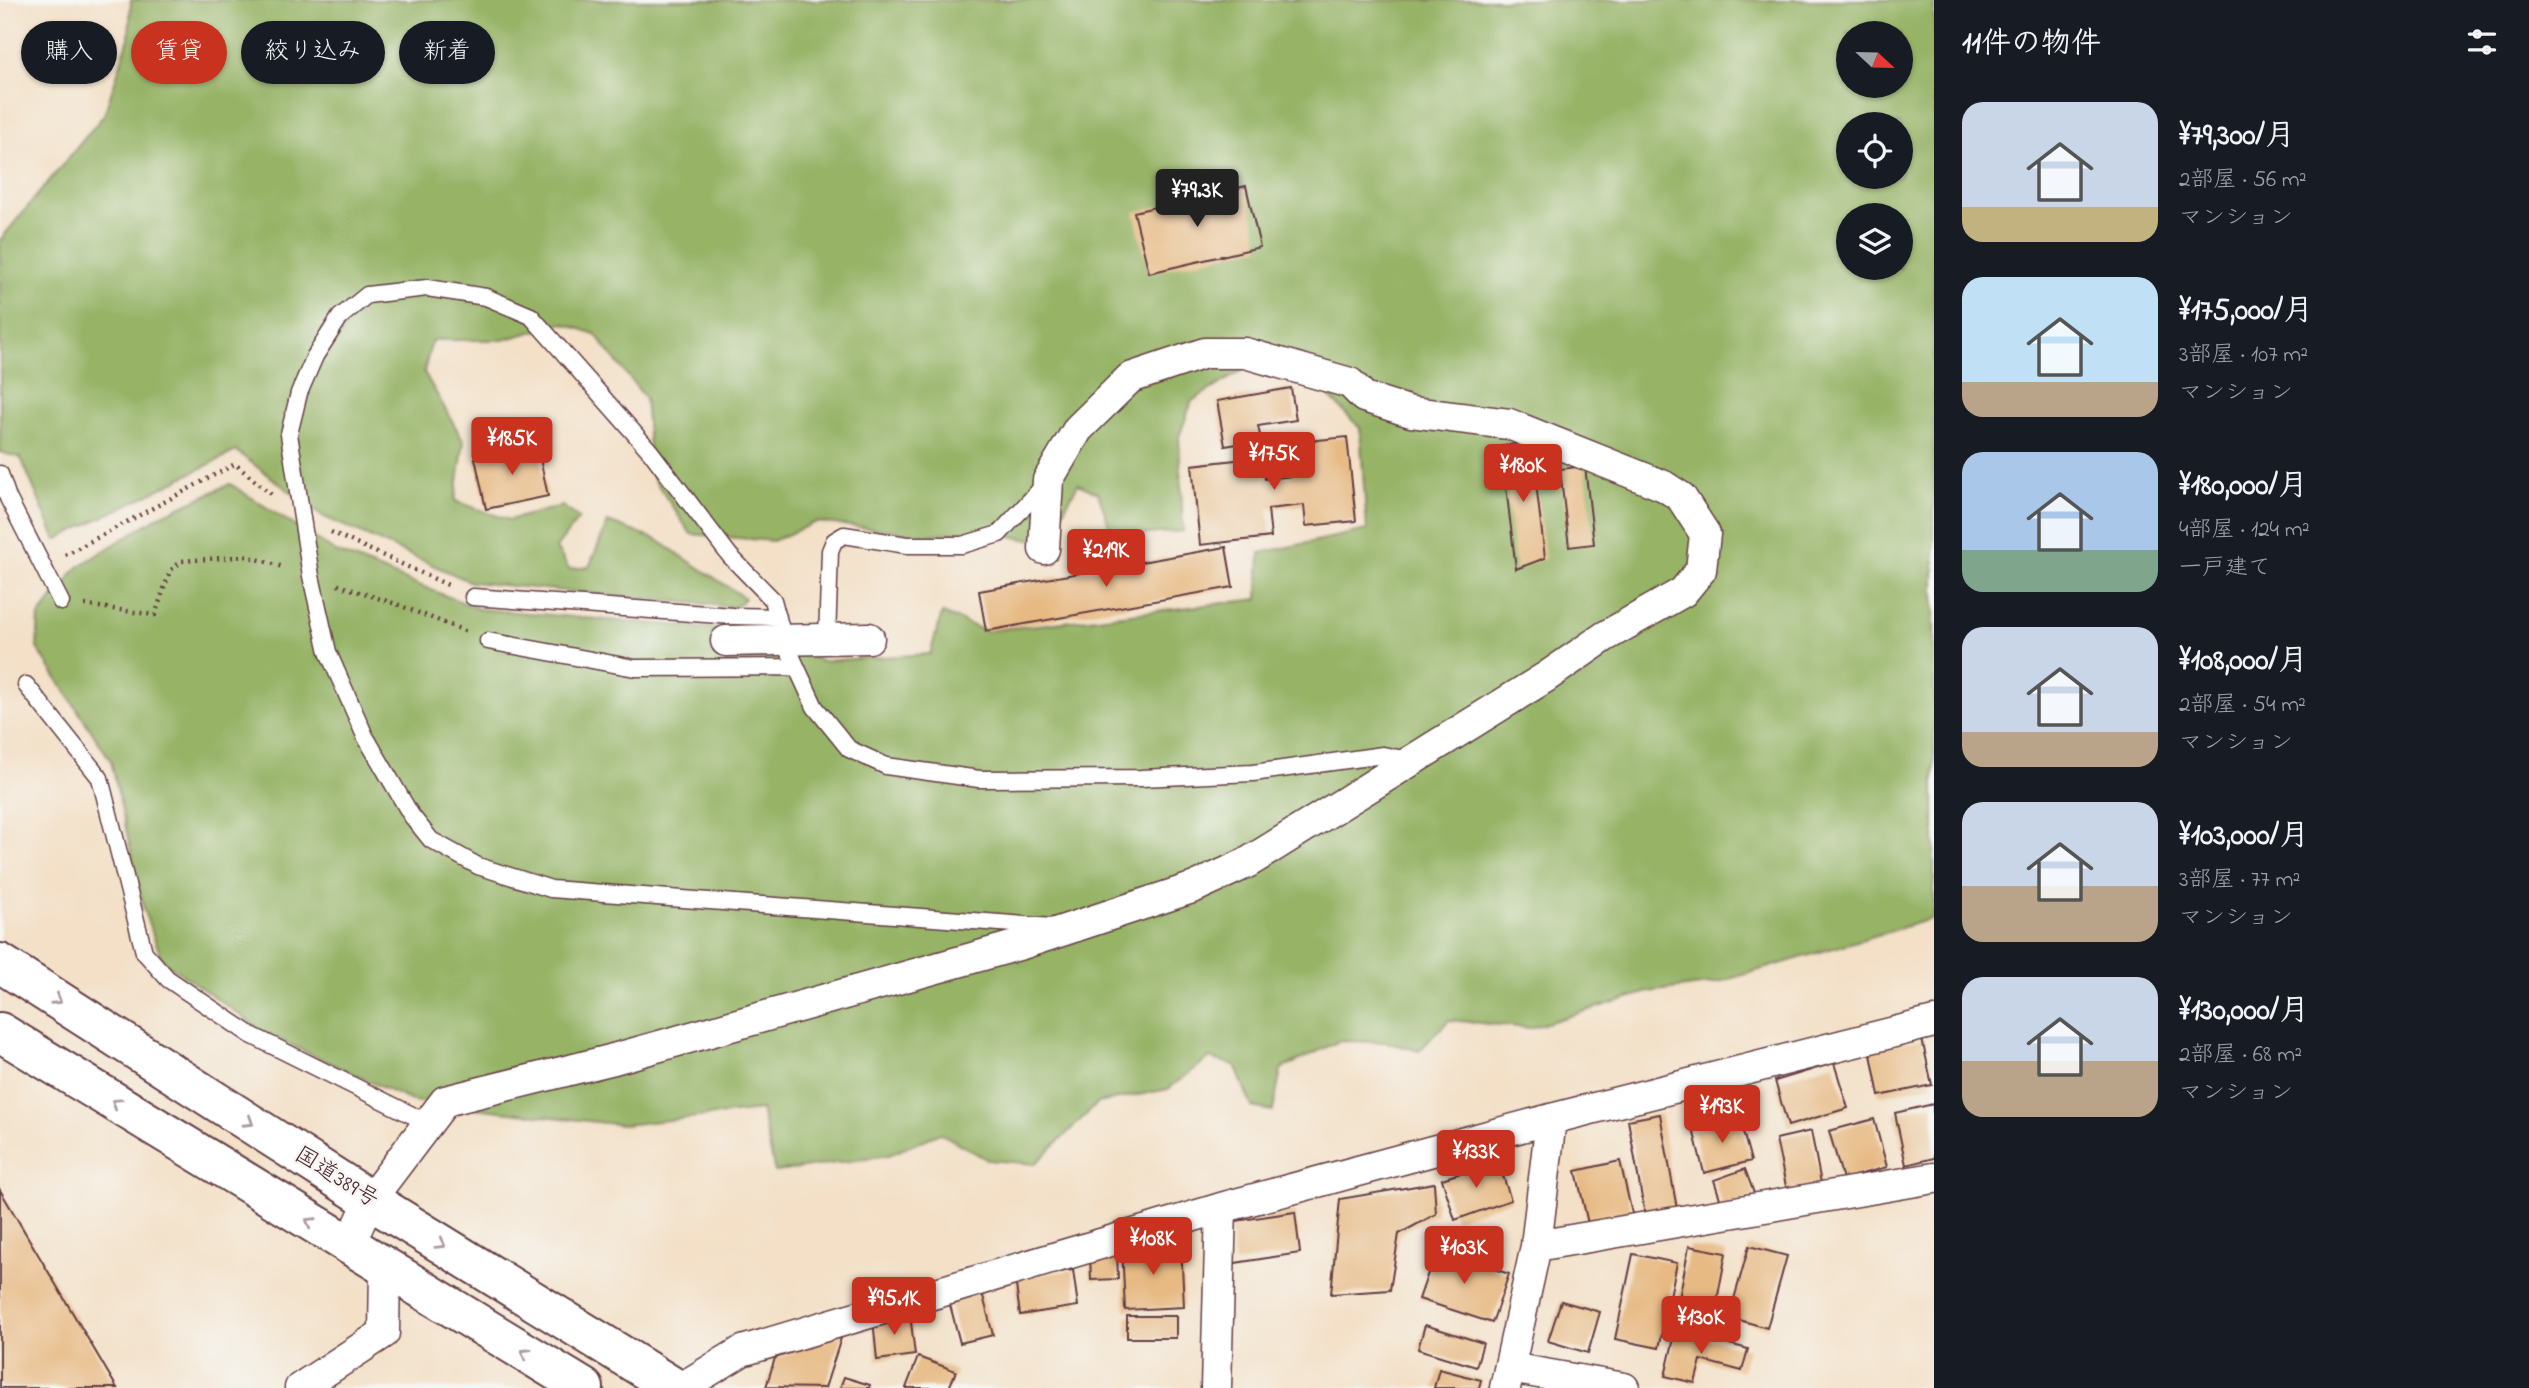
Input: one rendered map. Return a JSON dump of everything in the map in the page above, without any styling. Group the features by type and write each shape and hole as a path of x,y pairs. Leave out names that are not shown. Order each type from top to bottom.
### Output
{"highway":[{"name":"国道389号","path":"0,963 370,1200 675,1388"},
{"path":"0,1032 584,1388"}],"street":[{"path":"349,1246 370,1200 445,1101 610,1060 1021,944 1195,887 1247,863 1546,677 1604,637 1684,592 1701,570 1705,534 1681,497 1664,486 1509,424 1411,412 1364,397 1350,383 1245,353 1205,353 1130,378 1078,429 1048,480 1044,549"},
{"path":"726,641 869,638"},
{"path":"681,1388 742,1351 1222,1208 1552,1119 1934,1022"},
{"path":"1552,1119 1536,1246 1507,1378 1625,1388"},
{"path":"1536,1246 1934,1178"},
{"path":"1216,1388 1222,1208"},
{"path":"300,1388 384,1333 385,1269"}],"lane":[{"path":"1070,928 551,889 478,866 431,839 411,815 365,736 328,652 311,576 289,434 299,393 315,356 340,317 366,295 427,288 486,297 531,316 650,451 730,556 773,600 786,641 815,707 849,749 886,766 979,779 1141,778 1253,773 1383,755 1412,760"},
{"path":"0,474 8,498 61,602"},
{"path":"827,639 830,551 834,541 844,535 907,545 962,545 999,534 1048,480"},
{"path":"473,597 720,615 786,641"},
{"path":"488,641 635,668 786,641"},
{"path":"26,685 100,778 144,952 168,979 251,1035 428,1123"}],"path":[{"path":"44,566 235,464 302,519 473,597"},
{"path":"61,602 155,615 170,571 182,561 247,556 396,604 488,641"}],"green space":[{"path":"131,0 1934,0 1934,918 1716,983 1648,992 1530,1028 1449,1020 1419,1051 1386,1042 1339,1041 1281,1069 1273,1111 1252,1107 1235,1065 1209,1058 1168,1089 1098,1103 1035,1164 988,1160 940,1133 889,1155 775,1172 761,1110 623,1125 412,1101 267,1034 163,961 145,914 111,761 37,648 39,616 78,567 158,517 230,484 336,552 479,609 750,632 821,661 930,654 942,613 986,631 1258,599 1260,553 1367,530 1360,428 1315,382 1248,367 1192,401 1179,437 1183,531 1113,537 1098,493 1078,484 1061,515 1060,538 1024,539 982,530 928,535 816,522 773,541 691,534 651,475 645,398 595,334 563,323 503,340 432,340 424,372 464,442 455,501 509,520 562,506 579,518 556,548 569,569 589,567 608,522 657,540 745,598 735,607 471,582 324,517 236,451 56,540 21,458 0,452 0,240 104,115 114,84 117,84 117,75 129,38"}],"building":[{"path":"1246,186 1260,247 1149,273 1134,212"},
{"path":"1291,388 1296,420 1258,426 1261,440 1225,446 1217,401"},
{"path":"1347,437 1356,521 1306,526 1304,505 1268,509 1271,537 1200,545 1192,465 1262,457 1265,479 1293,476 1289,443"},
{"path":"1531,442 1545,558 1516,569 1501,446"},
{"path":"537,444 548,496 486,509 475,458"},
{"path":"1585,466 1594,544 1569,547 1560,469"},
{"path":"1226,547 1233,587 986,631 979,591"},
{"path":"1922,1039 1932,1085 1879,1096 1870,1049"},
{"path":"1834,1063 1848,1108 1788,1126 1775,1081"},
{"path":"1933,1104 1934,1158 1906,1165 1895,1113"},
{"path":"1660,1114 1677,1209 1645,1215 1628,1120"},
{"path":"1739,1117 1751,1161 1704,1173 1693,1129"},
{"path":"1874,1119 1887,1167 1843,1179 1829,1131"},
{"path":"1811,1131 1821,1183 1787,1191 1776,1139"},
{"path":"1498,1161 1511,1200 1455,1220 1442,1179"},
{"path":"1620,1161 1633,1218 1589,1228 1576,1171"},
{"path":"1745,1169 1755,1196 1723,1208 1714,1180"},
{"path":"1434,1183 1436,1214 1399,1234 1390,1290 1331,1294 1340,1199"},
{"path":"0,1190 117,1388 0,1388"},
{"path":"1295,1212 1300,1253 1235,1263 1229,1222"},
{"path":"1181,1244 1184,1307 1125,1310 1122,1247"},
{"path":"1689,1246 1726,1253 1716,1306 1679,1299"},
{"path":"1749,1246 1787,1256 1767,1328 1729,1317"},
{"path":"1436,1250 1509,1274 1492,1323 1419,1299"},
{"path":"1117,1252 1118,1279 1091,1280 1090,1253"},
{"path":"1633,1254 1677,1263 1659,1348 1615,1339"},
{"path":"1073,1270 1078,1306 1020,1315 1015,1278"},
{"path":"982,1292 993,1335 960,1343 949,1301"},
{"path":"1561,1301 1600,1312 1588,1353 1548,1341"},
{"path":"910,1314 915,1355 877,1360 873,1319"},
{"path":"1127,1316 1176,1316 1176,1338 1127,1338"},
{"path":"1425,1325 1483,1343 1476,1367 1418,1349"},
{"path":"1676,1330 1748,1349 1742,1371 1701,1360 1695,1383 1665,1376"},
{"path":"842,1335 825,1388 766,1387 775,1358"},
{"path":"918,1357 956,1371 949,1388 906,1388"},
{"path":"1439,1369 1481,1380 1479,1388 1434,1388"},
{"path":"844,1377 870,1385 869,1388 840,1388"}]}
